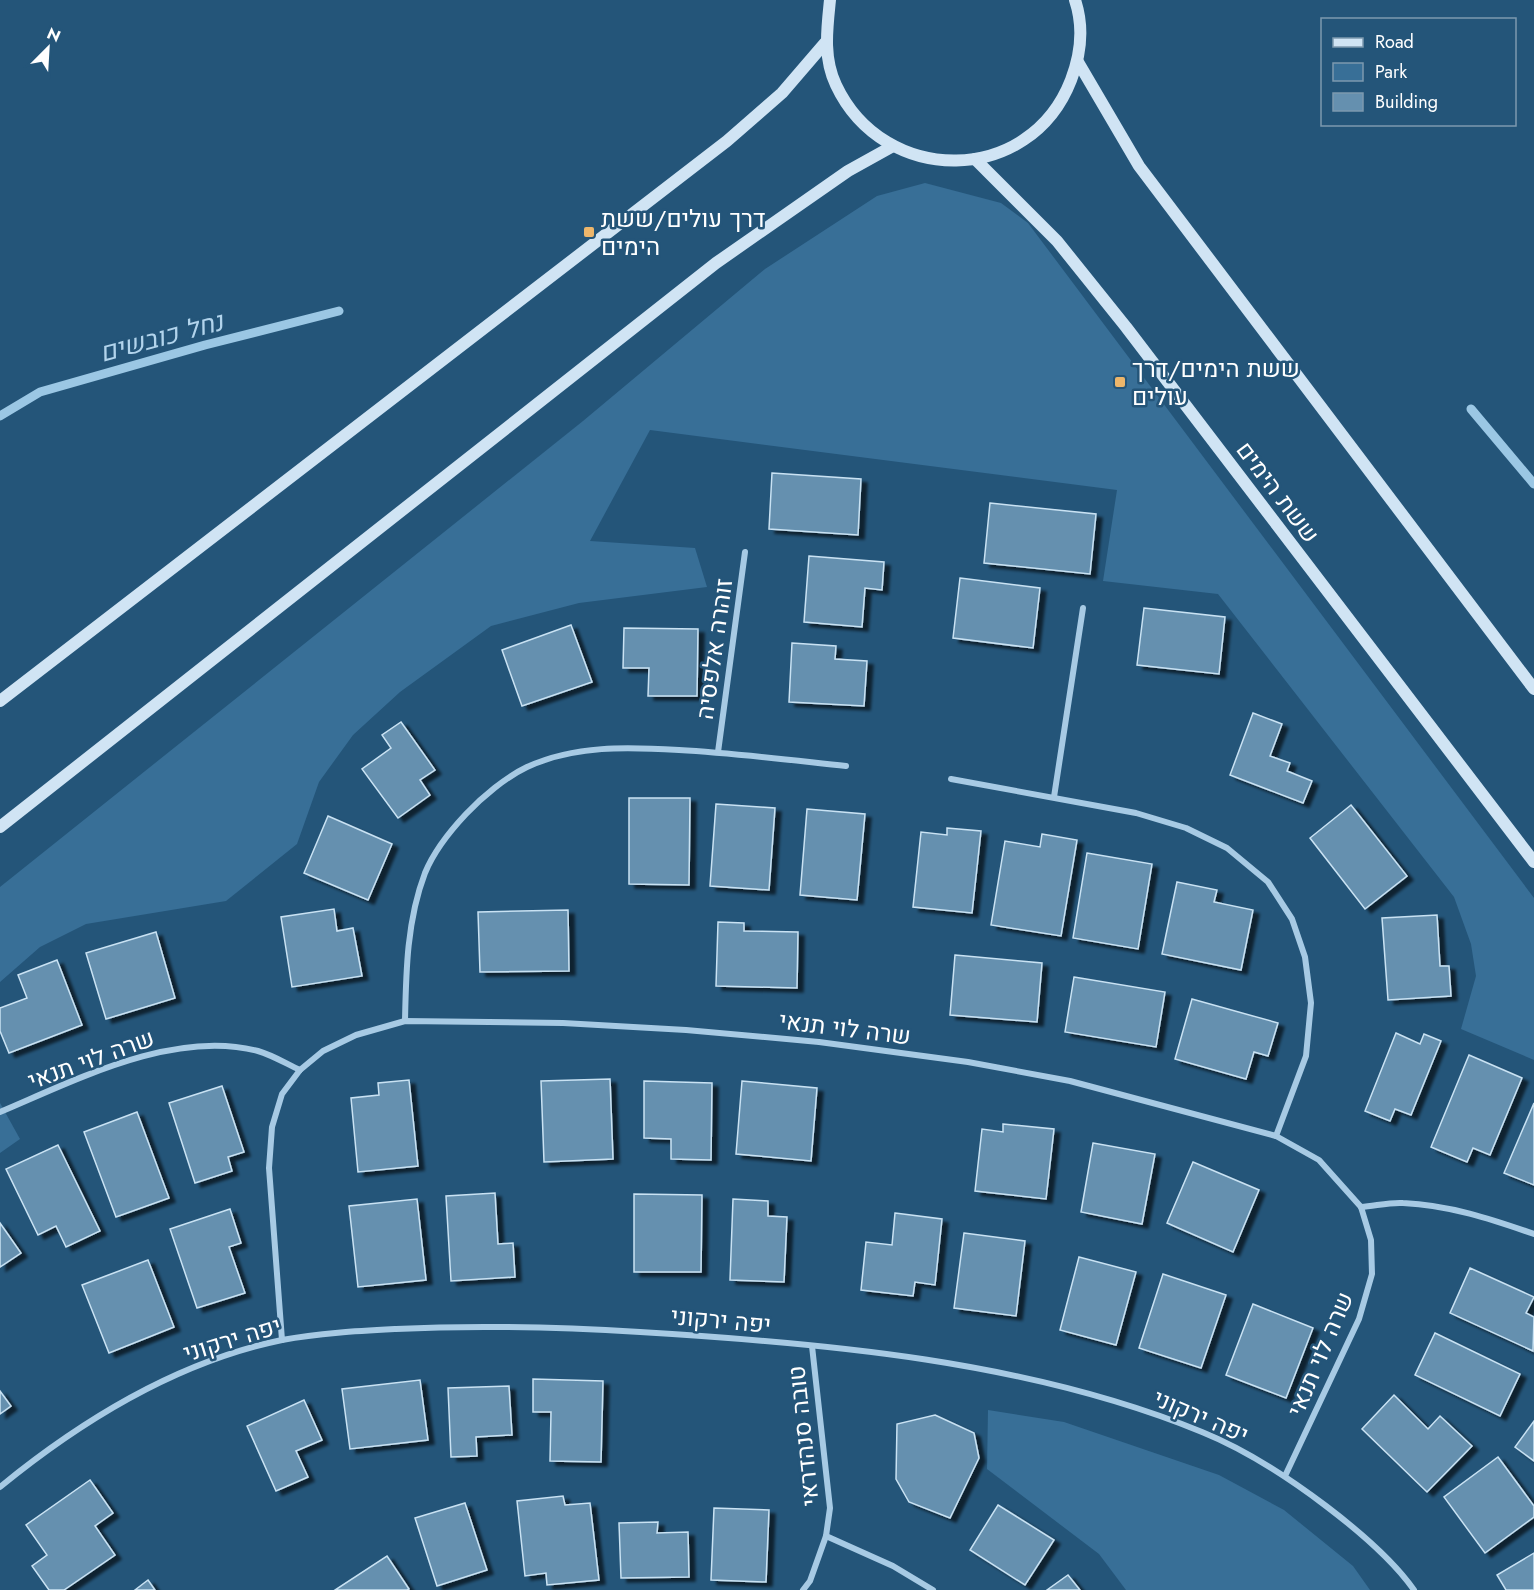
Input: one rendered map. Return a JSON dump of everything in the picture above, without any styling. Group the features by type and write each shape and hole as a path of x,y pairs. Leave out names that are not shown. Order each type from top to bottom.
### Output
{"street":[{"path":"830,0 825,43 836,84 859,120 893,146 933,160 954,161 975,159 1011,148 1042,126 1064,97 1078,62 1081,37 1079,12 1075,0"},
{"path":"0,701 727,141 782,93 825,43"},
{"path":"1078,62 1139,166 1534,689"},
{"path":"0,827 716,263 848,171 893,146"},
{"name":"ששת הימים","path":"975,159 1057,241 1119,318 1534,862"},
{"name":"זוהרה אלפסיה","path":"718,752 745,552"},
{"path":"1054,797 1083,608"},
{"name":"זוהרה אלפסיה","path":"405,1021 406,961 413,916 426,872 450,831 482,797 526,767 571,752 622,747 718,752 846,766"},
{"path":"951,779 1136,813 1186,828 1227,848 1268,882 1292,919 1305,957 1311,1004 1306,1056 1276,1136"},
{"name":"שרה לוי תנאי","path":"282,1340 269,1168 272,1127 282,1094 300,1070 323,1052 356,1035 405,1021 562,1023 686,1030 819,1042 968,1062 1070,1081 1276,1136 1319,1160 1361,1207 1371,1240 1372,1274 1359,1319 1285,1476"},
{"name":"שרה לוי תנאי","path":"0,1112 74,1081 158,1051 192,1046 225,1046 259,1052 300,1070"},
{"path":"1361,1207 1402,1203 1439,1207 1481,1215 1534,1234"},
{"name":"יפה ירקוני","path":"0,1487 36,1458 105,1411 171,1376 228,1354 282,1340 344,1332 447,1326 553,1328 692,1335 812,1346 945,1363 1034,1380 1124,1404 1204,1433 1285,1476 1356,1528 1414,1590"},
{"name":"טובה סנהדראי","path":"803,1590 810,1581 826,1536 830,1508 812,1346"},
{"path":"826,1536 893,1566 933,1590"}],"green space":[{"path":"925,183 1001,203 1028,223 1534,898 1534,1060 1461,1029 1476,976 1471,944 1454,897 1218,594 1103,581 1117,490 650,430 590,541 695,548 707,587 579,603 491,626 400,692 353,735 319,782 297,844 226,901 86,924 40,947 0,982 0,887 583,421 765,269 877,196"},
{"path":"0,1103 20,1139 0,1153"},
{"path":"988,1410 1064,1422 1219,1475 1284,1510 1353,1566 1370,1590 1126,1590 1099,1554 987,1469"}],"building":[{"path":"772,473 861,479 858,535 769,529"},
{"path":"990,503 1096,514 1090,574 984,563"},
{"path":"809,556 884,562 882,590 865,588 862,627 804,622"},
{"path":"960,578 1040,588 1033,648 953,638"},
{"path":"1144,608 1225,617 1219,674 1137,665"},
{"path":"571,625 592,682 522,706 502,650"},
{"path":"624,628 698,629 697,696 648,696 649,668 623,668"},
{"path":"792,643 836,646 835,659 867,661 864,706 789,702"},
{"path":"1253,713 1282,724 1270,756 1290,763 1287,771 1312,781 1303,803 1230,775"},
{"path":"401,722 435,770 420,780 430,795 398,818 362,769 391,748 382,735"},
{"path":"629,798 690,798 689,885 629,884"},
{"path":"716,804 775,808 769,890 710,886"},
{"path":"1351,805 1407,876 1365,909 1310,838"},
{"path":"807,809 865,814 857,900 800,895"},
{"path":"328,816 392,844 368,900 304,873"},
{"path":"947,828 981,831 972,913 913,907 921,832 947,835"},
{"path":"1042,834 1077,840 1061,936 991,925 1005,841 1040,847"},
{"path":"1087,853 1152,864 1138,949 1073,938"},
{"path":"1177,882 1217,890 1214,902 1253,910 1241,970 1162,954"},
{"path":"334,909 337,931 353,928 362,976 292,987 281,917"},
{"path":"568,910 569,971 480,972 478,912"},
{"path":"1437,915 1440,966 1449,966 1451,996 1388,1000 1382,918"},
{"path":"718,922 744,923 744,931 798,932 797,988 716,986"},
{"path":"156,932 175,998 106,1019 86,953"},
{"path":"955,955 1042,963 1037,1022 950,1015"},
{"path":"57,960 82,1025 9,1053 0,1031 0,1008 27,998 18,975"},
{"path":"1074,977 1165,992 1156,1047 1065,1032"},
{"path":"1192,999 1278,1023 1268,1056 1254,1052 1246,1079 1175,1059"},
{"path":"1396,1033 1420,1044 1424,1034 1441,1041 1411,1115 1395,1109 1390,1121 1365,1111"},
{"path":"1469,1055 1522,1078 1490,1155 1473,1148 1467,1162 1431,1147"},
{"path":"610,1079 613,1159 544,1162 541,1081"},
{"path":"409,1080 418,1166 358,1172 351,1098 379,1095 378,1083"},
{"path":"644,1081 712,1083 711,1160 671,1159 671,1139 644,1138"},
{"path":"742,1081 817,1088 811,1161 736,1154"},
{"path":"222,1086 244,1152 228,1157 232,1171 195,1183 169,1103"},
{"path":"1534,1103 1534,1185 1504,1173"},
{"path":"137,1112 169,1198 116,1217 84,1132"},
{"path":"1003,1124 1054,1129 1046,1199 975,1191 982,1129 1003,1132"},
{"path":"1093,1143 1155,1154 1142,1224 1081,1212"},
{"path":"58,1145 100,1231 66,1247 56,1226 38,1235 6,1169"},
{"path":"1193,1162 1259,1190 1233,1252 1167,1223"},
{"path":"495,1193 498,1244 513,1243 515,1277 451,1281 446,1196"},
{"path":"634,1194 702,1195 701,1272 634,1272"},
{"path":"417,1199 426,1280 358,1287 349,1206"},
{"path":"733,1199 768,1201 768,1216 787,1217 784,1282 730,1280"},
{"path":"230,1209 241,1243 229,1247 245,1293 197,1308 170,1229"},
{"path":"895,1213 942,1219 935,1285 915,1282 913,1296 861,1290 866,1242 892,1245"},
{"path":"0,1223 21,1253 0,1267"},
{"path":"964,1233 1025,1241 1016,1316 954,1308"},
{"path":"1079,1257 1136,1272 1116,1345 1060,1330"},
{"path":"148,1260 174,1327 109,1353 82,1285"},
{"path":"1470,1268 1534,1297 1526,1313 1534,1317 1533,1351 1450,1313"},
{"path":"1163,1274 1226,1295 1201,1368 1139,1348"},
{"path":"1253,1304 1313,1328 1286,1398 1226,1375"},
{"path":"1435,1333 1520,1374 1500,1416 1415,1375"},
{"path":"533,1379 603,1381 601,1462 550,1461 551,1412 533,1412"},
{"path":"420,1380 428,1440 350,1449 342,1389"},
{"path":"509,1386 512,1435 476,1437 477,1456 451,1457 448,1388"},
{"path":"0,1391 11,1406 0,1414"},
{"path":"1394,1395 1428,1429 1440,1416 1472,1446 1427,1492 1362,1429"},
{"path":"304,1400 322,1440 296,1451 308,1477 276,1491 247,1426"},
{"path":"935,1415 974,1433 979,1458 950,1518 909,1502 896,1479 897,1424"},
{"path":"1534,1421 1534,1461 1515,1447"},
{"path":"1498,1457 1534,1506 1534,1517 1485,1553 1444,1497"},
{"path":"90,1480 113,1513 95,1526 115,1555 64,1590 49,1590 32,1566 47,1555 26,1525"},
{"path":"563,1496 565,1505 590,1503 599,1580 547,1585 546,1573 525,1576 517,1501"},
{"path":"465,1503 487,1570 437,1586 415,1518"},
{"path":"998,1505 1054,1540 1025,1585 970,1550"},
{"path":"714,1508 769,1510 766,1582 711,1580"},
{"path":"658,1522 657,1533 688,1532 689,1577 621,1578 619,1523"},
{"path":"1534,1553 1534,1590 1506,1590 1497,1575"},
{"path":"387,1556 409,1589 335,1590"},
{"path":"1068,1575 1080,1590 1047,1590"},
{"path":"148,1580 155,1590 135,1590"}],"waterway":[{"name":"נחל כובשים","path":"0,416 40,392 205,345 339,311"},
{"name":"נחל כובשים","path":"1471,409 1534,484"}],"place":[{"name":"דרך עולים/ששת הימים","path":"589,232"},
{"name":"ששת הימים/דרך עולים","path":"1120,382"}]}
